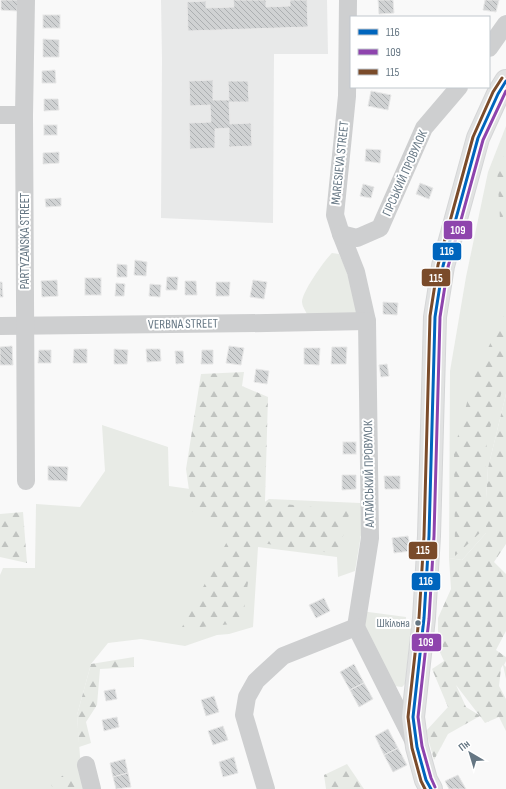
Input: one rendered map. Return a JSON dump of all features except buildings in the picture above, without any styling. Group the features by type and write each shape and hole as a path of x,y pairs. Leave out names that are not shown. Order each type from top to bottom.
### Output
{"main road":[{"path":"431,789 424,775 417,747 413,717 424,618 427,566 435,317 443,266 478,138 498,94 506,81"}],"street":[{"name":"PARTYZANSKA STREET","path":"26,0 24,115 26,481"},
{"name":"MARESIEVA STREET","path":"348,0 347,96 335,215 356,272 367,320"},
{"path":"490,47 506,24"},
{"name":"ГІРСЬКИЙ ПРОВУЛОК","path":"341,234 357,238 380,228 424,128 458,88"},
{"path":"0,115 24,115"},
{"name":"VERBNA STREET","path":"0,326 267,323 367,320"},
{"name":"АЛТАЙСЬКИЙ ПРОВУЛОК","path":"356,627 370,538 367,320"},
{"path":"266,789 244,715 247,697 256,681 283,656 356,627 417,747"},
{"path":"86,764 92,789"}],"shaded area":[{"path":"161,0 327,0 328,54 274,54 273,223 161,218"}],"green space":[{"path":"506,126 506,394 488,468 486,533 462,560 449,558 450,371 466,277 488,172"},
{"path":"506,152 506,214 500,219 497,168"},
{"path":"332,253 339,254 351,284 357,315 307,314 303,306 303,297 309,284"},
{"path":"506,311 506,379 487,437 482,531 455,556 454,450 474,377"},
{"path":"244,372 242,386 268,397 265,502 350,511 338,554 254,542 242,623 181,629 232,532 192,511 186,469 201,374"},
{"path":"506,394 506,544 494,562 506,574 506,631 496,650 506,657 504,665 506,667 506,679 503,665 501,668 499,686 506,699 506,731 499,717 485,723 480,716 448,734 434,760 426,731 448,707 432,669 444,661 438,648 438,618 451,589 449,558 462,560 486,533 488,468","holes":["456,685 479,715 466,707"]},
{"path":"102,425 168,447 169,486 218,493 244,516 269,499 360,503 364,517 355,571 338,577 337,557 258,547 253,627 229,634 217,635 185,646 141,639 108,643 91,664 77,715 81,770 86,789 0,789 0,575 3,568 35,568 36,504 80,507 105,471"},
{"path":"23,512 27,563 0,557 0,514"},
{"path":"361,611 406,617 405,628 411,628 405,684 402,687 394,686 360,623"},
{"path":"134,657 134,667 100,669 97,705 86,722 91,743 79,747 77,715 91,664"},
{"path":"347,764 364,789 326,789 324,775"},
{"path":"72,769 78,789 53,789 51,784"}],"transit line":[{"name":"115","path":"425,789 421,781 412,748 408,717 419,618 424,536 430,316 438,265 473,137 493,92 502,78"},
{"name":"116","path":"431,789 426,780 417,747 413,717 424,618 429,536 435,317 443,266 478,138 498,94 506,81"},
{"name":"109","path":"435,787 422,746 418,717 429,619 434,536 440,317 448,267 483,140 506,91"}],"place":[{"name":"Шкільна","path":"418,623"}]}
